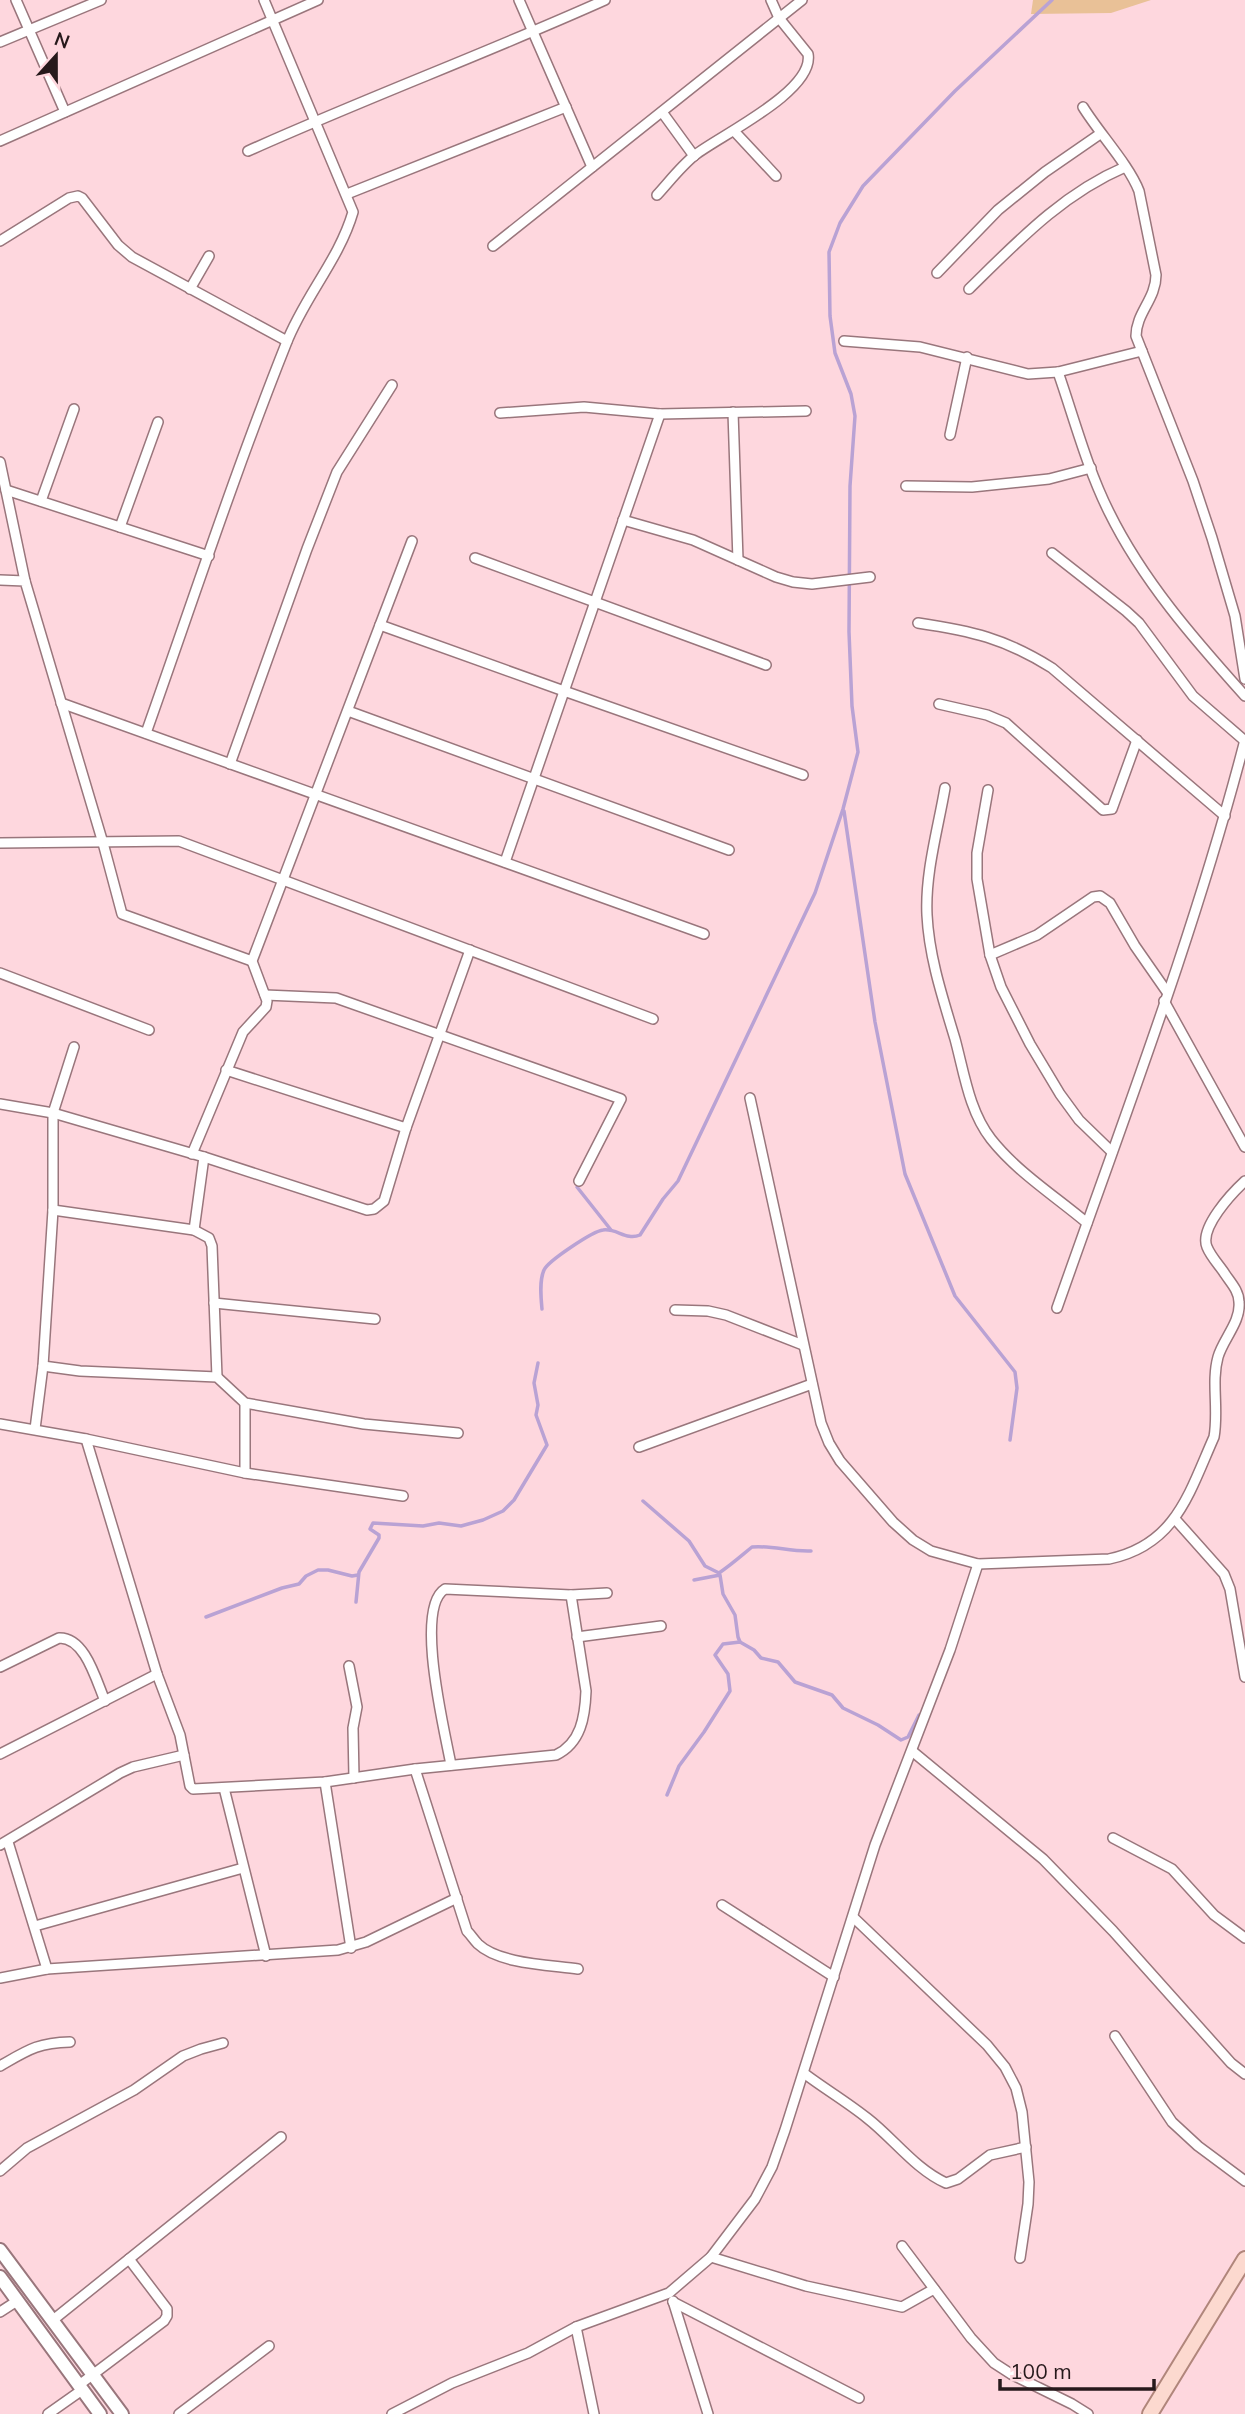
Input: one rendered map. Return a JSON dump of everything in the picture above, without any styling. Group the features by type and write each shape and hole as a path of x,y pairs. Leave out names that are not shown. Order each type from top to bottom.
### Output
{"main road":[{"path":"0,2250 122,2414"},
{"path":"1154,2412 1239,2281 1245,2259"},
{"path":"0,2277 100,2414"}],"street":[{"path":"16,0 65,112"},
{"path":"0,42 101,0"},
{"path":"146,733 287,341 298,316 344,240 353,212 264,0"},
{"path":"0,141 318,0"},
{"path":"519,0 592,167"},
{"path":"248,151 605,0"},
{"path":"657,195 694,156 765,111 808,66 808,54 779,18 771,0"},
{"path":"493,246 802,0"},
{"path":"347,194 566,107"},
{"path":"1083,107 1134,178 1139,191 1156,287 1136,328 1136,336 1193,481 1212,538 1235,616 1245,679"},
{"path":"662,111 694,156"},
{"path":"735,132 776,176"},
{"path":"937,273 998,211 1045,172 1100,134"},
{"path":"969,289 1030,228 1069,197 1098,178 1125,166"},
{"path":"0,241 69,198 78,196 118,245 141,262 287,341"},
{"path":"190,289 209,256"},
{"path":"845,341 920,346 1028,373 1058,372 1142,351"},
{"path":"950,435 967,357"},
{"path":"1058,372 1109,512 1186,631 1245,696"},
{"path":"230,764 337,472 392,386"},
{"path":"500,413 584,407 660,414 806,411"},
{"path":"41,501 74,409"},
{"path":"733,412 738,560"},
{"path":"505,862 660,414"},
{"path":"120,527 158,422"},
{"path":"0,462 25,581 122,914 252,961"},
{"path":"906,486 972,487 1049,479 1091,468"},
{"path":"6,490 209,556"},
{"path":"623,520 693,540 793,582 812,584 870,577"},
{"path":"192,1154 247,1025 266,1007 265,995 252,961 412,541"},
{"path":"1052,553 1139,623 1193,696 1245,740 1225,816 1166,997 1057,1308"},
{"path":"475,558 766,665"},
{"path":"0,580 25,581"},
{"path":"918,623 969,631 996,638 1024,650 1052,668 1225,816"},
{"path":"380,625 803,775"},
{"path":"61,703 704,933"},
{"path":"939,704 987,715 1006,723 1103,810 1112,808 1137,740"},
{"path":"348,710 729,850"},
{"path":"945,788 928,888 927,914 930,946 964,1076 976,1112 990,1137 1011,1160 1087,1223"},
{"path":"988,790 977,853 977,879 990,955 1007,998 1030,1044 1060,1094 1079,1121 1112,1152"},
{"path":"0,843 179,841 653,1019"},
{"path":"990,955 1057,923 1093,897 1100,896 1111,903 1166,997 1245,1147"},
{"path":"0,1102 53,1112 367,1210 374,1209 384,1201 406,1128 470,950"},
{"path":"0,973 149,1030"},
{"path":"265,995 335,998 621,1099 579,1181"},
{"path":"35,1429 43,1366 53,1210 53,1112 74,1047"},
{"path":"226,1070 406,1128"},
{"path":"750,1098 803,1345 821,1423 829,1443 840,1461 893,1522 913,1540 931,1551 978,1564 1109,1559 1141,1548 1175,1519 1214,1437 1217,1362 1238,1314 1240,1302 1236,1290 1207,1248 1205,1237 1231,1194 1245,1181"},
{"path":"194,1230 204,1157"},
{"path":"53,1210 194,1230 209,1238 212,1246 217,1377"},
{"path":"214,1303 375,1319"},
{"path":"675,1310 708,1311 726,1315 803,1345"},
{"path":"43,1366 80,1371 217,1377 245,1403 354,1422 458,1433"},
{"path":"639,1447 812,1384"},
{"path":"245,1403 245,1473"},
{"path":"0,1424 86,1439 245,1473 402,1496"},
{"path":"86,1439 157,1674 180,1735 190,1786 193,1789 325,1782 415,1769 556,1755 566,1750 579,1730 586,1691 571,1595"},
{"path":"1175,1519 1224,1574 1232,1598 1245,1677"},
{"path":"392,2414 452,2383 528,2353 576,2327 671,2297 711,2257 755,2199 786,2130 875,1845 950,1650 978,1564"},
{"path":"451,1765 432,1659 432,1620 439,1592 445,1589 571,1595 607,1593"},
{"path":"577,1637 661,1626"},
{"path":"0,1667 66,1637 80,1646 105,1700"},
{"path":"349,1666 357,1707 353,1728 354,1778"},
{"path":"0,1754 157,1674"},
{"path":"912,1751 1043,1859 1137,1957 1231,2063 1245,2074"},
{"path":"47,1969 4,1844 120,1773 133,1767 184,1755"},
{"path":"415,1769 467,1931 479,1945 494,1953 514,1959 578,1969"},
{"path":"325,1782 351,1948"},
{"path":"224,1788 266,1956"},
{"path":"1113,1838 1172,1869 1214,1915 1245,1938"},
{"path":"34,1926 243,1868"},
{"path":"0,1978 47,1969 266,1956 351,1948 457,1898"},
{"path":"722,1905 834,1978"},
{"path":"853,1917 987,2045 1005,2067 1016,2088 1022,2112 1029,2182 1020,2258"},
{"path":"1115,2036 1172,2122 1198,2146 1245,2181"},
{"path":"0,2066 47,2042 71,2042"},
{"path":"0,2171 27,2148 134,2090 183,2056 223,2043"},
{"path":"804,2074 868,2118 909,2156 946,2183 958,2179 990,2155 1026,2147"},
{"path":"52,2320 281,2137"},
{"path":"902,2246 971,2339 994,2363 1088,2414"},
{"path":"711,2257 806,2286 902,2307 934,2289"},
{"path":"48,2414 167,2316 167,2309 128,2259"},
{"path":"671,2297 859,2398"},
{"path":"671,2297 708,2414"},
{"path":"0,2312 17,2301"},
{"path":"576,2327 594,2414"},
{"path":"179,2414 269,2346"}],"shaded area":[{"path":"1033,0 1151,0 1111,13 1031,14"}],"waterway":[{"path":"542,1309 541,1279 547,1266 571,1247 603,1230 630,1236 640,1235 678,1181 815,893 843,809 858,752 852,706 849,632 850,486 855,416 851,394 835,353 830,316 829,252 840,223 863,186 955,91 1052,0"},
{"path":"844,811 875,1022 905,1174 955,1296 1015,1372 1017,1388 1010,1440"},
{"path":"577,1187 611,1230"},
{"path":"356,1602 359,1572 379,1538 379,1535 370,1529 373,1523 423,1526 439,1523 461,1526 503,1511 514,1500 547,1445 536,1415 538,1405 534,1383 538,1363"},
{"path":"643,1501 689,1541 705,1566 719,1573 752,1547 811,1551"},
{"path":"206,1617 299,1584 306,1576 318,1570 358,1575"},
{"path":"694,1580 720,1575 723,1594 735,1615 740,1642"},
{"path":"667,1795 679,1766 730,1691 728,1674 715,1655 723,1644 740,1642 754,1650 761,1658 778,1662 795,1682 832,1695 843,1708 901,1740 908,1737 919,1715"}]}
